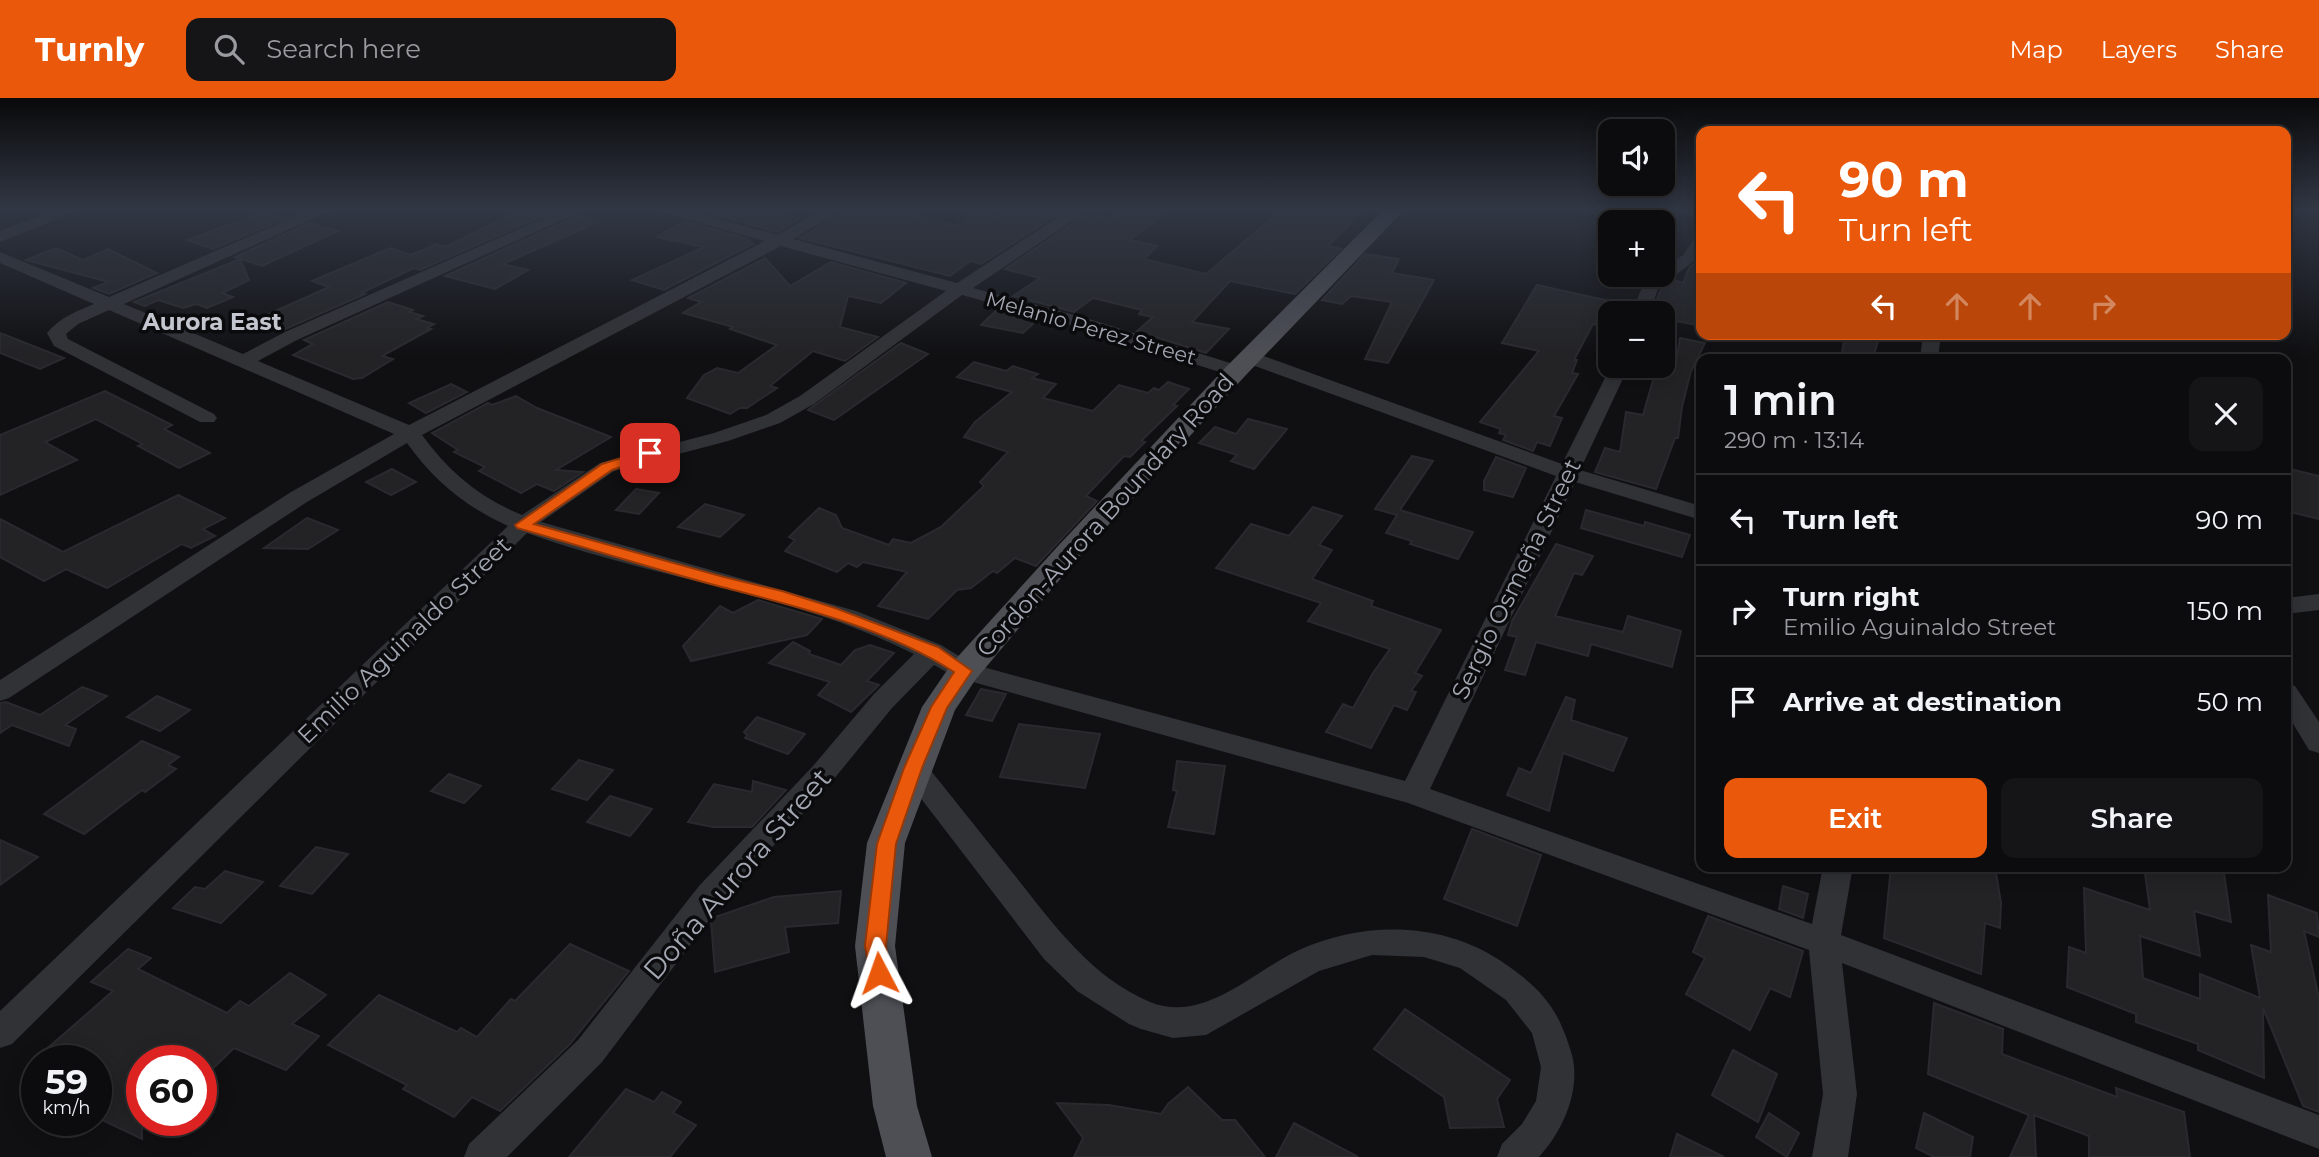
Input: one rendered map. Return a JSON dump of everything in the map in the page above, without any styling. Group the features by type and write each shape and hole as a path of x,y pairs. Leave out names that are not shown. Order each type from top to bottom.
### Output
{"main road":[{"name":"Cordon-Aurora Boundary Road","path":"909,1157 895,1106 876,946 886,844 913,768 939,707 964,671 1068,552 1348,257"}],"street":[{"path":"1,257 109,305 246,360 410,433 433,467 472,498 522,525 723,582 777,594 932,651 964,671 1413,794 1824,942 2319,1132"},
{"path":"207,418 60,342 56,333 72,320 216,257"},
{"path":"246,360 291,336 468,257"},
{"path":"0,692 299,497 410,433 747,257"},
{"name":"Melanio Perez Street","path":"837,257 1244,365 1567,473 1696,512"},
{"name":"Emilio Aguinaldo Street","path":"0,1033 522,525 607,467 721,437 773,419 807,400 958,290 1008,257"},
{"path":"1644,301 1658,279 1683,266 1691,257"},
{"name":"Sergio Osmeña Street","path":"1413,794 1614,378"},
{"path":"2291,605 2319,602"},
{"name":"Doña Aurora Street","path":"482,1157 590,1051 710,895 823,773 883,701 932,651"},
{"path":"2291,700 2319,743"},
{"path":"913,768 1055,949 1088,981 1141,1014 1173,1023 1206,1020 1310,960 1372,942 1424,944 1469,957 1517,990 1547,1026 1558,1067 1553,1105 1535,1136 1515,1157"},
{"path":"1830,1157 1840,1094 1824,942 1837,872"}],"building":[{"path":"32,257 77,257 83,260 89,257 125,257 157,273 109,294 93,288 109,282 26,260"},
{"path":"236,257 281,257 262,266"},
{"path":"368,257 449,257 420,270 414,268 361,293 365,294 281,331 253,321 329,287 312,281"},
{"path":"486,257 518,257 503,264 528,270 495,289 445,276"},
{"path":"681,257 727,257 664,290 632,280"},
{"path":"877,257 991,257 981,264 970,261 950,276"},
{"path":"1022,257 1146,257 1144,259 1206,274 1226,257 1332,257 1295,294 1230,281 1192,322 1229,329 1206,353 1137,331 1153,317 1139,314 1142,310 1093,298 1074,312 1013,296 1040,278 1005,269"},
{"path":"1362,257 1399,259 1392,273 1434,280 1388,363 1365,359 1392,302 1351,296 1342,304 1322,300"},
{"path":"765,258 790,286 831,262 906,283 881,303 848,296 840,327 878,337 845,361 813,351 770,386 777,388 747,408 740,408 730,414 687,398 704,375 717,368 738,373 777,345 730,329 733,327 683,313 701,302 688,298"},
{"path":"240,259 249,280 222,293 233,297 207,308 197,304 183,308 158,300 145,306 134,302"},
{"path":"1696,262 1696,325 1675,321 1675,301 1656,301 1660,291 1665,287 1675,287 1675,280 1683,283 1689,268"},
{"path":"1537,285 1610,301 1598,301 1598,325 1593,324 1574,360 1577,360 1572,373 1578,374 1554,416 1562,418 1550,446 1537,442 1533,451 1503,440 1506,435 1499,433 1501,429 1480,422 1539,351 1502,343"},
{"path":"388,302 413,310 409,312 423,316 416,319 434,324 427,328 431,329 382,356 393,359 362,378 353,379 293,355 313,344 304,340"},
{"path":"999,308 1038,319 1023,333 981,325"},
{"path":"0,333 64,358 40,369 0,353"},
{"path":"1680,338 1705,343 1700,354 1696,354 1682,407 1678,438 1675,438 1656,489 1595,472 1605,448 1620,452 1626,412 1643,415 1654,378 1675,378"},
{"path":"1844,340 1878,340 1874,354 1842,354"},
{"path":"901,343 928,354 834,420 808,410"},
{"path":"974,362 1006,371 1013,366 1038,374 1032,378 1056,384 1043,398 1093,411 1119,385 1148,393 1154,388 1159,390 1168,382 1189,389 1173,405 1177,406 1141,441 1145,442 1130,457 1124,456 1086,496 1097,501 1036,566 1015,558 997,573 993,571 971,588 957,590 928,619 878,606 907,572 863,562 857,567 848,563 837,572 785,551 795,540 789,537 819,508 836,515 842,528 889,545 893,539 911,543 941,527 984,486 980,482 1008,452 964,437 975,422 1012,392 957,377"},
{"path":"451,384 467,392 426,413 409,403"},
{"path":"105,391 172,425 164,429 210,453 179,468 138,446 143,444 96,419 45,442 77,460 0,495 0,435"},
{"path":"516,396 537,408 611,437 556,470 583,472 554,491 537,484 521,493 479,471 485,467 454,452 458,450 432,433 488,403 492,405"},
{"path":"1248,419 1287,429 1254,469 1231,461 1237,455 1199,443 1215,427 1236,434"},
{"path":"1412,456 1433,461 1400,510 1473,532 1458,559 1410,544 1412,541 1386,533 1397,515 1375,509"},
{"path":"1496,457 1526,468 1513,497 1484,490 1484,481"},
{"path":"392,469 416,482 391,495 366,482"},
{"path":"2291,469 2319,476 2319,519 2291,512"},
{"path":"636,489 659,493 639,514 616,510"},
{"path":"178,495 225,518 203,529 215,536 191,548 182,544 107,588 66,569 44,581 0,557 0,519 63,552"},
{"path":"705,504 744,515 720,537 678,527"},
{"path":"1313,507 1342,516 1319,545 1332,550 1312,579 1373,601 1371,606 1441,630 1415,673 1422,676 1411,691 1416,692 1407,710 1394,705 1371,748 1326,732 1343,704 1353,708 1390,649 1308,621 1321,603 1216,568 1251,524 1289,536"},
{"path":"1586,510 1644,526 1645,522 1690,535 1682,557 1581,528"},
{"path":"307,518 338,530 308,549 264,548"},
{"path":"1556,544 1593,556 1582,575 1574,573 1555,616 1623,632 1628,616 1681,631 1672,667 1591,644 1588,656 1536,642 1525,675 1505,670 1517,637 1508,635 1512,621"},
{"path":"758,600 822,619 807,635 691,661 683,646 720,606 733,613"},
{"path":"793,642 810,651 809,654 841,665 855,650 870,645 894,653 867,681 879,685 851,712 818,695 830,682 769,663"},
{"path":"82,687 107,696 65,725 76,729 69,746 12,725 0,733 0,703 6,702 40,715"},
{"path":"981,689 1006,694 992,721 966,715"},
{"path":"157,696 190,710 160,731 127,717"},
{"path":"1566,697 1575,700 1571,720 1627,738 1613,771 1563,753 1549,811 1507,795 1519,768 1531,773"},
{"path":"757,717 805,734 788,754 745,738 747,735 744,732"},
{"path":"1019,724 1100,734 1085,788 1000,777"},
{"path":"142,741 179,757 168,765 176,769 145,792 142,790 84,834 44,814"},
{"path":"579,760 613,770 587,800 552,789"},
{"path":"1177,761 1225,766 1214,834 1168,827 1177,791 1173,790"},
{"path":"449,774 481,786 464,803 431,791"},
{"path":"753,781 786,790 752,827 713,827 688,822 714,784 752,792"},
{"path":"610,796 652,809 630,836 587,822"},
{"path":"1472,829 1541,855 1517,926 1444,899"},
{"path":"0,840 38,857 0,885"},
{"path":"316,847 348,854 312,894 280,886"},
{"path":"225,871 263,882 221,923 173,908 195,887 205,889"},
{"path":"1890,872 1996,872 2001,903 2000,928 1985,923 1981,974 1884,938"},
{"path":"2145,872 2224,872 2231,922 2194,911 2200,956 2140,936 2143,978 2200,999 2200,974 2260,998 2251,945 2271,952 2268,895 2317,913 2319,937 2304,931 2319,998 2319,1112 2303,1106 2263,1008 2264,1078 2198,1050 2198,1044 2136,1022 2136,1014 2067,987 2069,947 2086,953 2084,888 2150,910"},
{"path":"1783,886 1808,894 1803,918 1779,909"},
{"path":"841,891 838,923 785,927 789,952 715,972 711,921 715,917 774,897"},
{"path":"1708,916 1803,951 1790,997 1770,988 1750,1030 1686,994 1705,958 1693,952"},
{"path":"570,944 629,971 570,1044 500,1111 472,1097 454,1117 403,1089 407,1085 328,1045 379,995 457,1032 461,1028 477,1037 511,999 515,1001"},
{"path":"128,949 151,958 138,969 227,1013 240,1001 249,1006 290,973 326,995 292,1024 319,1036 286,1070 234,1048 217,1064 217,1045 126,1045 126,1131 112,1125 112,1045 51,1045 113,991 91,982"},
{"path":"1934,1003 2003,1029 2002,1054 2117,1097 2116,1088 2184,1112 2190,1157 2089,1157 2089,1136 2034,1115 2036,1157 2010,1157 2029,1115 1928,1074"},
{"path":"1405,1009 1510,1080 1497,1099 1504,1127 1450,1128 1444,1097 1374,1049"},
{"path":"1733,1050 1777,1074 1758,1122 1712,1095"},
{"path":"1188,1087 1222,1120 1235,1120 1265,1157 1074,1157 1083,1138 1057,1103 1109,1105 1161,1114 1168,1104"},
{"path":"626,1089 654,1102 662,1092 681,1102 673,1113 696,1125 670,1157 569,1157"},
{"path":"1769,1113 1799,1133 1787,1157 1756,1137"},
{"path":"1924,1113 1973,1137 1970,1157 1934,1157 1916,1148"},
{"path":"1294,1123 1358,1157 1276,1157"},
{"path":"1677,1134 1724,1157 1670,1157"}],"district":[{"name":"Aurora East","path":"212,322"}],"route":[{"path":"650,453 607,467 522,525 723,582 777,594 829,611 932,651 964,671 939,707 913,768 886,844 876,946 879,973"}]}
